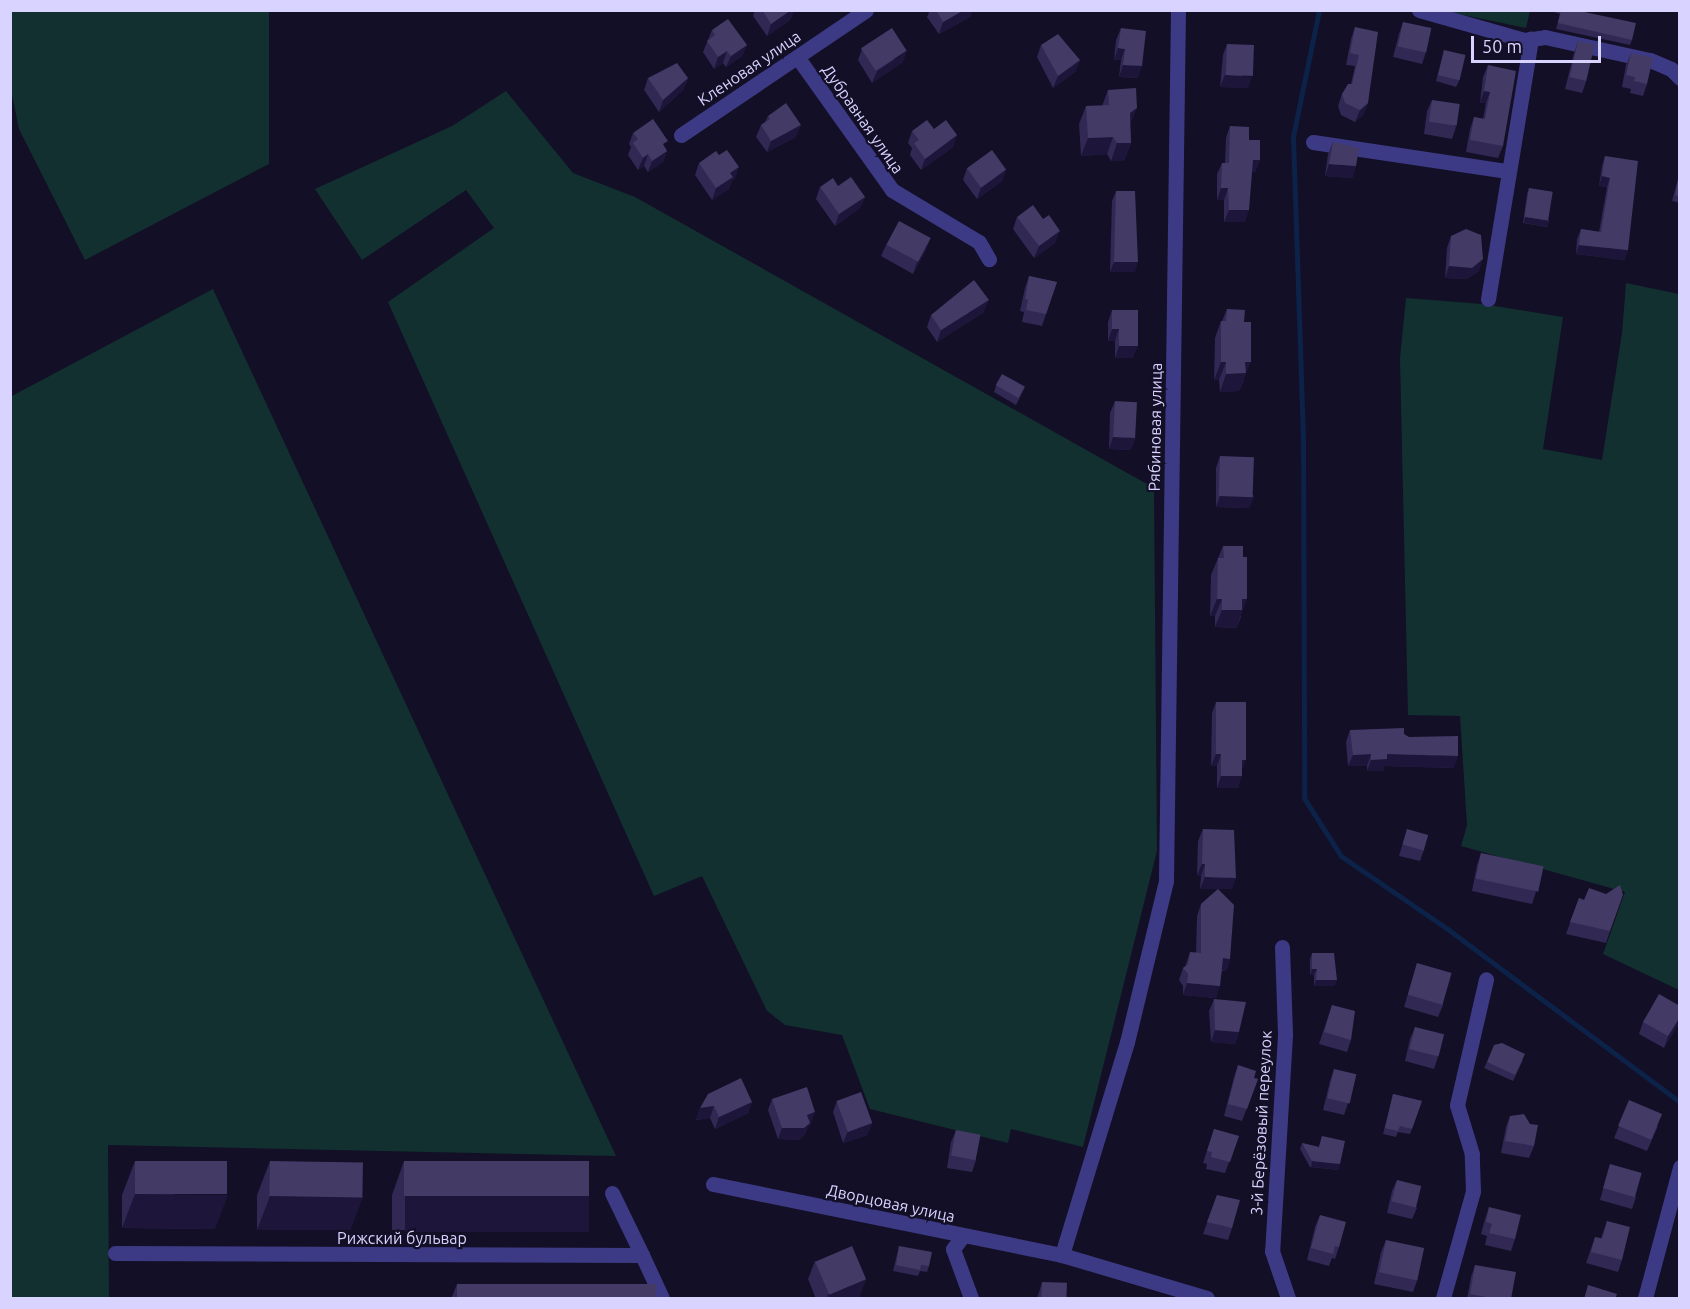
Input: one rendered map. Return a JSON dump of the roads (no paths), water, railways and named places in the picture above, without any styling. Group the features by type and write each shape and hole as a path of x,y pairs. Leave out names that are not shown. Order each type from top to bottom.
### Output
{"street":[{"name":"Кленовая улица","path":"681,135 866,10"},
{"name":"Рябиновая улица","path":"1062,1255 1127,1042 1166,880 1178,10"},
{"path":"1419,10 1531,39 1545,38 1650,60 1671,69 1680,78"},
{"path":"1488,299 1506,171 1531,39"},
{"name":"Дубравная улица","path":"798,58 892,190 979,242 989,259"},
{"path":"1313,142 1506,171"},
{"name":"3-й Берёзовый переулок","path":"1282,947 1285,1035 1272,1251 1288,1299"},
{"path":"1443,1299 1473,1191 1472,1154 1457,1105 1486,979"},
{"path":"1645,1299 1680,1167"},
{"name":"Дворцовая улица","path":"713,1184 962,1237 1062,1255 1207,1299"},
{"path":"612,1193 662,1299"},
{"path":"962,1237 953,1249 971,1299"},
{"name":"Рижский бульвар","path":"115,1253 642,1254"}],"waterway":[{"path":"1319,10 1293,137 1303,440 1304,798 1341,856 1449,930 1680,1102"}]}
